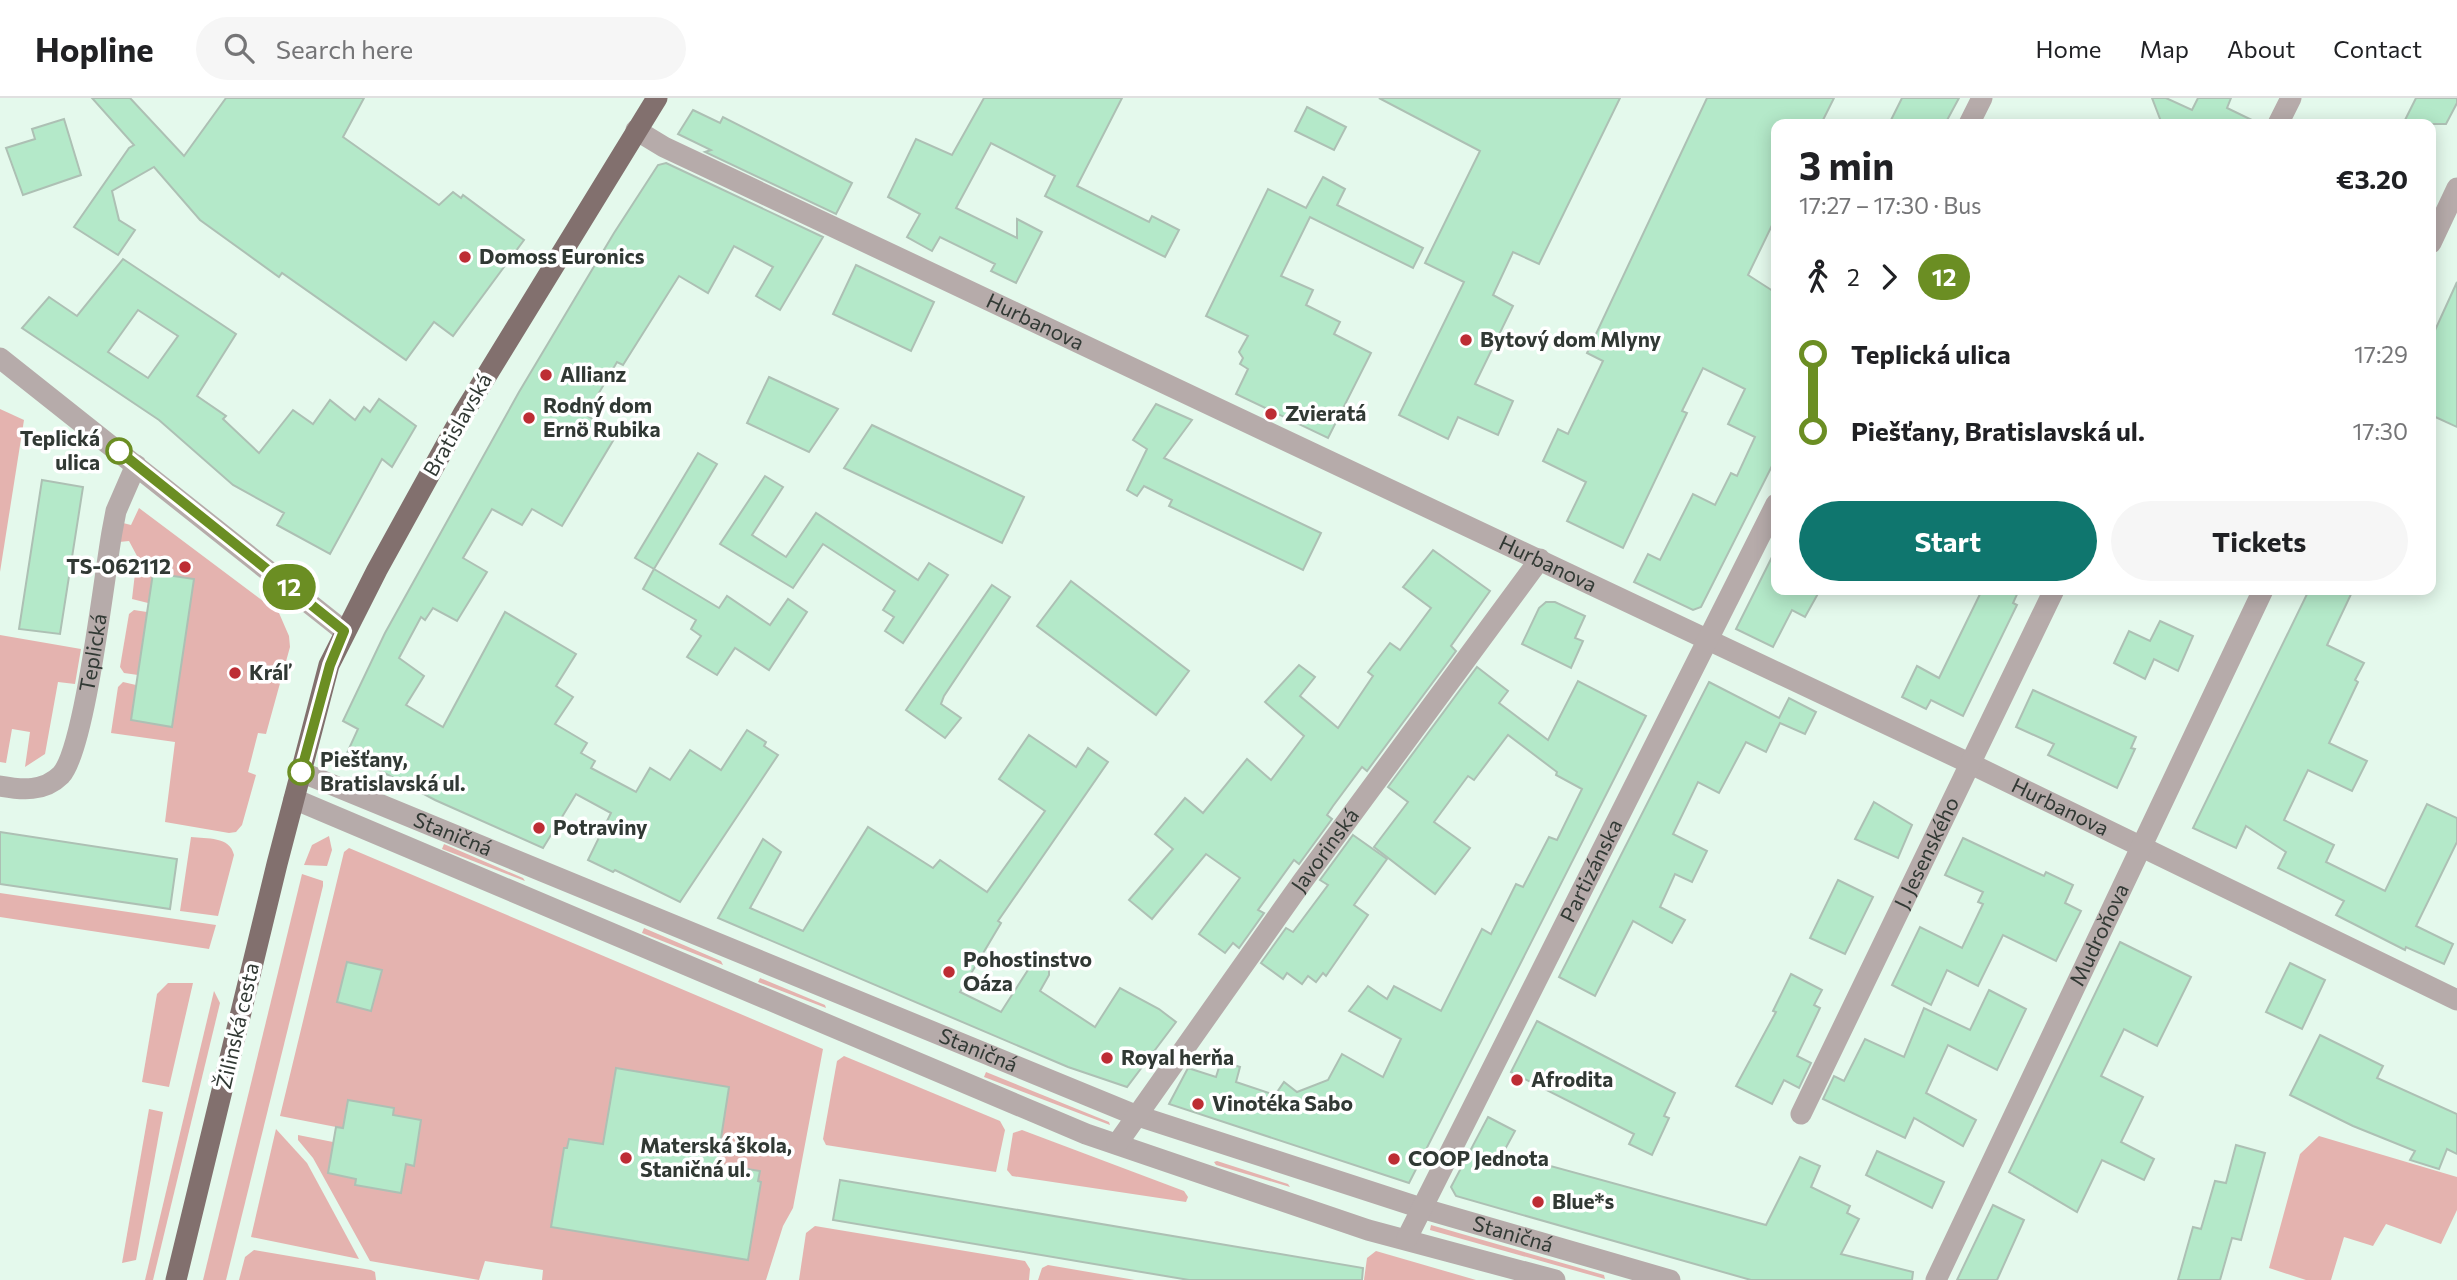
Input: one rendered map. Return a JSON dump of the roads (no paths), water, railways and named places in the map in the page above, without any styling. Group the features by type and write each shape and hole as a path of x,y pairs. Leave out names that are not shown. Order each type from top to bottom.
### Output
{"main road":[{"name":"Bratislavská","path":"301,772 330,665 344,631 463,414 657,98"},
{"name":"Žilinská cesta","path":"176,1280 301,772"}],"street":[{"path":"1972,119 1982,98"},
{"path":"2280,119 2291,98"},
{"name":"Hurbanova","path":"636,130 664,147 1970,764 2457,1000"},
{"path":"2436,232 2457,188"},
{"path":"0,358 344,631"},
{"name":"Teplická","path":"0,786 26,790 39,788 60,776 71,759 83,706 111,532 116,511 136,465"},
{"name":"Partizánska","path":"1407,1238 1771,514"},
{"name":"Javorinská","path":"1116,1144 1539,559"},
{"name":"J. Jesenského","path":"1801,1114 2052,595"},
{"name":"Mudroňova","path":"1936,1280 2261,595"},
{"name":"Staničná","path":"301,772 1135,1115 1421,1208 1670,1280"},
{"name":"Staničná","path":"294,799 1116,1144 1368,1230 1407,1238 1555,1280"}],"place":[{"name":"Domoss Euronics","path":"465,257"},
{"name":"Bytový dom Mlyny","path":"1466,340"},
{"name":"Allianz","path":"546,375"},
{"name":"Zvieratá","path":"1271,414"},
{"name":"Rodný dom Ernö Rubika","path":"529,418"},
{"name":"Teplická ulica","path":"119,451"},
{"name":"TS-062112","path":"185,567"},
{"name":"Kráľ","path":"235,673"},
{"name":"Piešťany, Bratislavská ul.","path":"301,772"},
{"name":"Potraviny","path":"539,828"},
{"name":"Pohostinstvo Oáza","path":"949,972"},
{"name":"Royal herňa","path":"1107,1058"},
{"name":"Afrodita","path":"1517,1080"},
{"name":"Vinotéka Sabo","path":"1198,1104"},
{"name":"Materská škola, Staničná ul.","path":"626,1158"},
{"name":"COOP Jednota","path":"1394,1159"},
{"name":"Blue*s","path":"1538,1202"}]}
